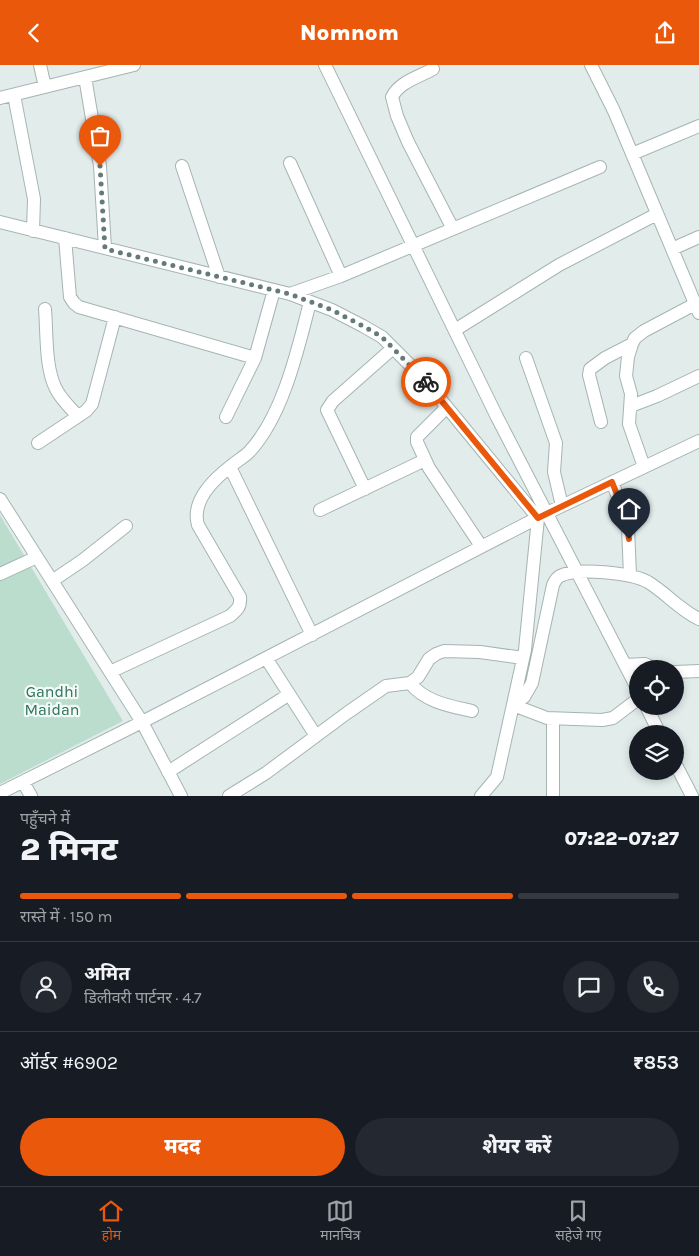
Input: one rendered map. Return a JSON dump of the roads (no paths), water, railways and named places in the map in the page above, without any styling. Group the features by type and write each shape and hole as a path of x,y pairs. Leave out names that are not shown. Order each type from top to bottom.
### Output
{"street":[{"path":"40,65 45,87"},
{"path":"0,98 134,65"},
{"path":"325,65 455,330 542,516 577,572 629,674"},
{"path":"591,65 614,111 697,309 644,331 635,338 632,344 628,357 626,376 631,394 631,406 628,415 629,424 644,467"},
{"path":"433,69 402,85 392,97 395,111 408,141 453,229"},
{"path":"84,77 100,166 105,249"},
{"path":"14,95 34,199 33,231"},
{"path":"632,154 699,125"},
{"path":"290,163 341,275"},
{"path":"182,166 219,277"},
{"path":"290,294 341,275 600,167"},
{"path":"455,330 559,265 657,214"},
{"path":"0,221 33,231 290,294 332,310 363,326 382,337 423,378 542,516 523,658 493,796"},
{"path":"672,249 699,237"},
{"path":"65,239 70,297 79,307 256,358"},
{"path":"226,417 256,358 274,290"},
{"path":"110,672 230,616 239,609 240,597 198,525 195,517 196,508 201,497 230,467 248,453 267,429 292,369 310,302"},
{"path":"45,309 52,381 62,399 78,417"},
{"path":"38,443 78,417 92,404 115,317"},
{"path":"601,422 589,375 590,369 605,358 632,344"},
{"path":"365,489 327,410 333,401 393,348"},
{"path":"526,358 556,443 554,472 562,506"},
{"path":"631,406 699,376"},
{"path":"447,407 417,437 419,449 481,546"},
{"path":"0,793 266,659 481,546 699,441"},
{"path":"320,509 425,460"},
{"path":"230,467 312,635"},
{"path":"612,482 626,517 630,575"},
{"path":"0,499 142,722 182,796"},
{"path":"52,581 83,560 126,526"},
{"path":"0,574 37,557"},
{"path":"513,705 524,697 532,683 553,585 560,576 577,572 630,575 648,583 699,619"},
{"path":"229,796 266,773 386,686 410,683 418,677 429,659 444,651 480,652 523,658"},
{"path":"266,659 316,736"},
{"path":"624,665 629,665"},
{"path":"684,672 699,671"},
{"path":"410,683 423,695 438,702 472,711"},
{"path":"168,771 288,695"},
{"path":"513,705 538,716 553,719 608,720 629,706"},
{"path":"553,719 553,796"},
{"path":"482,796 497,777"},
{"path":"684,780 692,796"},
{"path":"23,782 31,796"}],"park label":[{"name":"Gandhi Maidan","path":"52,700"}]}
